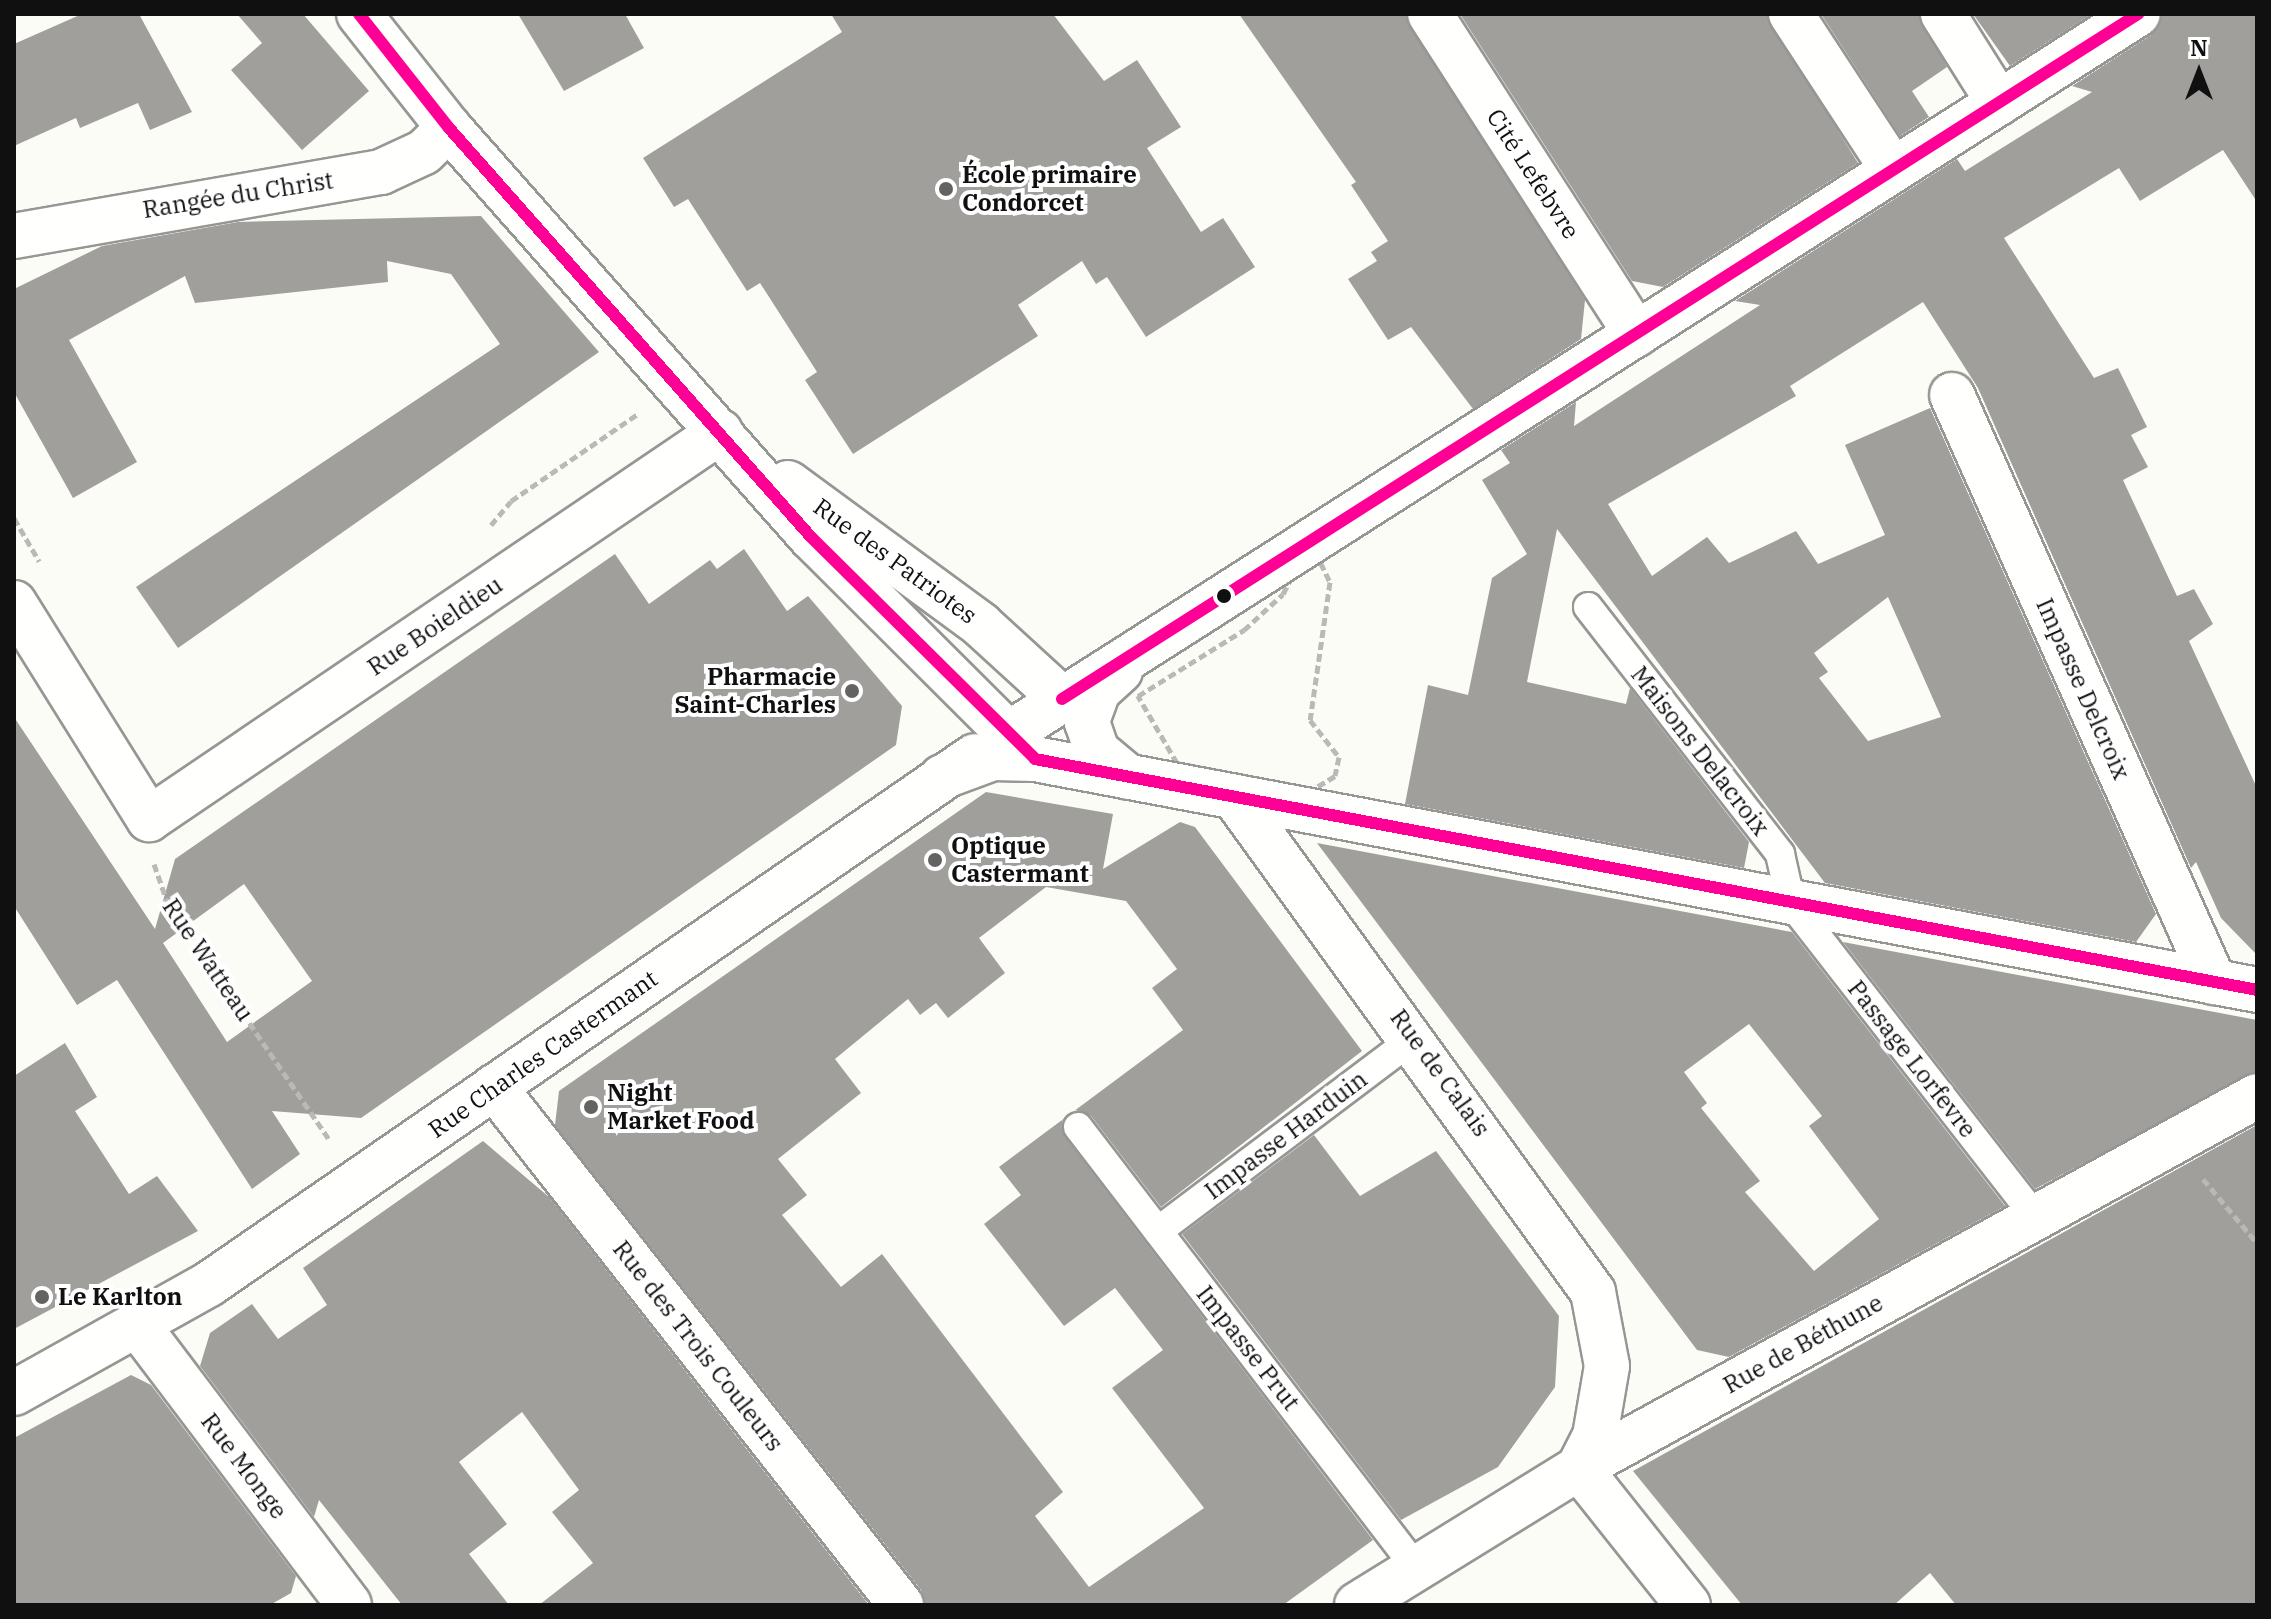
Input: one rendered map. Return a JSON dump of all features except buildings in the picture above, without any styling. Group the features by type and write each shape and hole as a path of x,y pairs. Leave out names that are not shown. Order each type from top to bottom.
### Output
{"street":[{"name":"Rue des Patriotes","path":"359,14 449,128 811,537 1021,747"},
{"name":"Cité Lefebvre","path":"1430,14 1636,334"},
{"path":"1791,14 1893,170"},
{"path":"1943,14 1999,103"},
{"path":"1021,747 1062,699 2138,14"},
{"name":"Rangée du Christ","path":"14,236 381,172 424,152 449,128"},
{"name":"Impasse Delcroix","path":"1952,395 2214,982"},
{"name":"Rue des Patriotes","path":"720,432 992,634 1062,699"},
{"name":"Rue Boieldieu","path":"149,819 720,432"},
{"path":"14,603 149,819"},
{"path":"1128,777 1097,751 1087,722 1098,691 1151,642"},
{"name":"Rue Charles Castermant","path":"14,1393 139,1327 358,1182 942,777 1021,747 1128,777 2257,990"},
{"name":"Rue de Calais","path":"1235,798 1570,1252 1606,1329 1607,1366 1595,1436 1579,1468"},
{"name":"Rue des Trois Couleurs","path":"494,1087 901,1605"},
{"name":"Rue de Béthune","path":"1357,1605 1579,1468 2034,1215 2257,1096"},
{"name":"Rue Monge","path":"139,1327 343,1603"},
{"path":"1607,1366 1637,1399 1681,1411"},
{"path":"1579,1468 1688,1605"}],"lane":[{"name":"Maisons Delacroix","path":"1588,607 1780,854 1791,903"},
{"name":"Passage Lorfevre","path":"1791,903 2034,1215"},
{"name":"Impasse Harduin","path":"1158,1231 1414,1038"},
{"name":"Impasse Prut","path":"1078,1127 1417,1569"}],"path":[{"path":"481,538 511,501 680,386"},
{"path":"14,518 45,572"},
{"path":"1310,541 1330,582 1310,720 1339,757 1335,776 1313,789 1177,763 1138,696 1244,630 1283,594 1310,541"},
{"name":"Rue Watteau","path":"149,819 168,904 358,1182"},
{"path":"2171,1142 2257,1243"}],"transit line":[{"path":"359,14 449,128 811,537 1035,759 2257,990"},
{"path":"1062,699 2138,14"}],"place":[{"name":"École primaire Condorcet","path":"946,189"},
{"name":"Pharmacie Saint-Charles","path":"852,691"},
{"name":"Optique Castermant","path":"935,860"},
{"name":"Night Market Food","path":"591,1107"},
{"name":"Le Karlton","path":"42,1297"}]}
